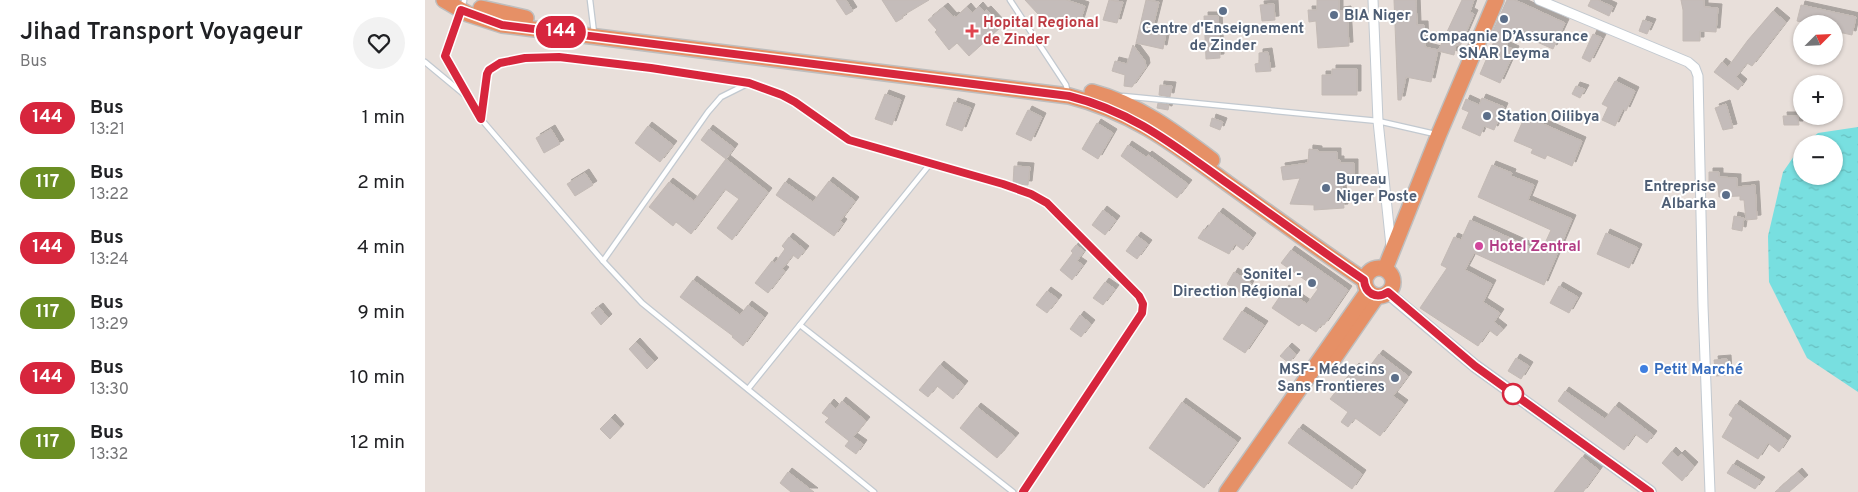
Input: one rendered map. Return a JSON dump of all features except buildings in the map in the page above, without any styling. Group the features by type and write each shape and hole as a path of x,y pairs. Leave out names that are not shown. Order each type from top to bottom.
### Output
{"highway":[{"path":"445,0 489,11 594,32 1102,94 1137,109 1165,125 1373,286"},
{"path":"1385,269 1439,134 1496,0"},
{"path":"1067,90 1157,133 1319,250 1373,286 1391,289 1393,280 1389,272 1377,267 1373,286 1311,392 1239,492"},
{"path":"1227,492 1373,286"}],"street":[{"path":"1373,0 1377,121 1392,251"},
{"path":"1539,0 1688,62 1695,68 1698,76 1703,306 1710,492"},
{"path":"1373,286 1475,366 1650,492"}],"lane":[{"path":"590,0 594,32"},
{"path":"1010,0 1067,90"},
{"path":"463,4 445,56 481,119 603,261 642,303 874,492"},
{"path":"481,119 487,74 489,70 500,63 525,58 559,57 651,68 749,83 782,95 795,102 849,140 1013,187 1047,203 1139,296 1143,304 1142,313 1023,492"},
{"path":"425,62 469,98"},
{"path":"603,261 721,96 749,83"},
{"path":"1102,94 1377,121 1439,134"},
{"path":"748,389 930,164"},
{"path":"800,325 1013,492"}],"water":[{"path":"1858,127 1858,392 1807,358 1769,282 1768,236 1783,172 1793,158 1793,185 1843,185 1843,135 1816,135 1818,133"}],"bus line":[{"name":"144","path":"1023,492 1142,313 1143,304 1139,296 1047,203 1031,194 1003,184 849,140 839,135 795,102 782,95 749,83 651,68 559,57 525,58 500,63 489,70 487,74 481,119 445,56 461,10 502,25 1069,96 1095,103 1130,118 1157,133 1319,250 1364,280 1367,291 1377,296 1388,292 1475,366 1650,492"}],"place":[{"name":"Centre d'Enseignement de Zinder","path":"1223,11"},
{"name":"BIA Niger","path":"1334,15"},
{"name":"Compagnie D’Assurance SNAR Leyma","path":"1504,19"},
{"name":"Hopital Regional de Zinder","path":"972,31"},
{"name":"Station Oilibya","path":"1487,116"},
{"name":"Bureau Niger Poste","path":"1326,188"},
{"name":"Entreprise Albarka","path":"1726,195"},
{"name":"Hotel Zentral","path":"1479,246"},
{"name":"Sonitel - Direction Régional","path":"1312,283"},
{"name":"Petit Marché","path":"1644,369"},
{"name":"MSF- Médecins Sans Frontieres","path":"1395,378"}]}
